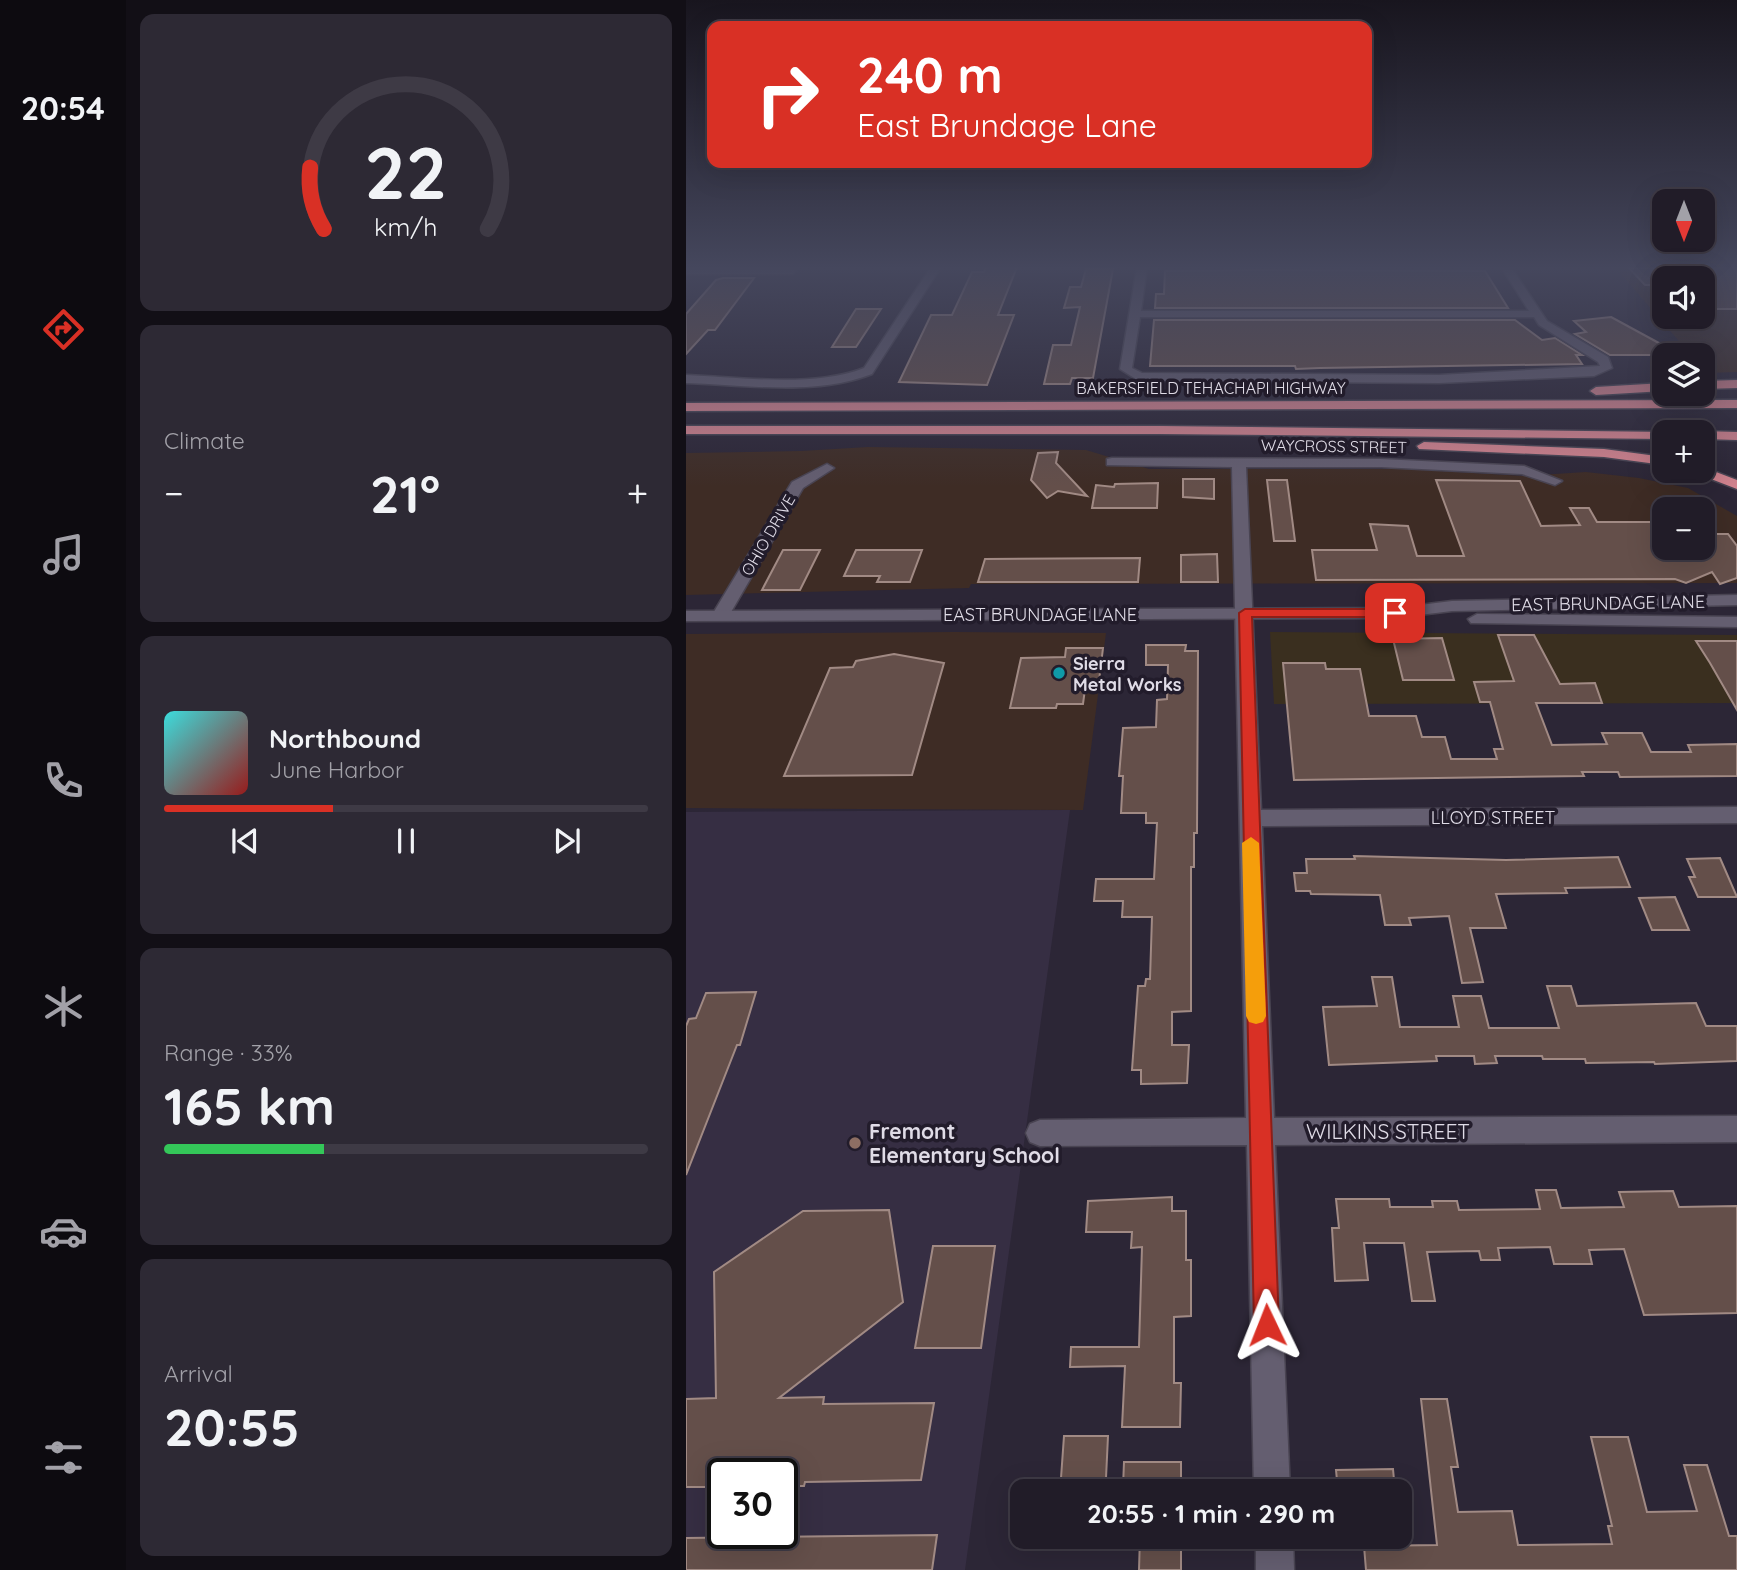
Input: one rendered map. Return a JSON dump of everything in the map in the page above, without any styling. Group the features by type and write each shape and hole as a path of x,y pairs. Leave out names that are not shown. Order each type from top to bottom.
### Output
{"highway":[{"path":"1715,385 1737,384"},
{"path":"1188,406 1652,388"},
{"name":"BAKERSFIELD TEHACHAPI HIGHWAY","path":"686,407 1737,404"},
{"path":"686,430 1160,430 1652,435"},
{"path":"1160,430 1249,440 1604,453 1652,459"},
{"path":"1715,435 1737,436"},
{"path":"1715,476 1737,485"}],"street":[{"path":"686,380 832,381 856,378 868,371 888,340"},
{"path":"1131,340 1126,369 1134,376 1149,379 1462,379 1594,372 1606,368 1604,360 1569,340"},
{"name":"WAYCROSS STREET","path":"1112,462 1381,463 1524,470 1555,481"},
{"path":"1239,463 1272,1479"},
{"name":"OHIO DRIVE","path":"721,615 797,485 827,468"},
{"name":"EAST BRUNDAGE LANE","path":"1395,613 1451,606 1737,600"},
{"name":"EAST BRUNDAGE LANE","path":"686,616 1395,613 1447,619 1737,622"},
{"name":"LLOYD STREET","path":"1250,818 1737,815"},
{"name":"WILKINS STREET","path":"1040,1133 1737,1129"},
{"path":"1274,1549 1275,1570"}],"shaded area":[{"path":"1678,340 1737,340 1737,372 1715,373 1715,343 1681,343"},
{"path":"868,447 1086,450 1149,469 1406,469 1523,476 1586,472 1639,478 1652,481 1652,483 1688,488 1704,497 1652,497 1652,560 1715,560 1715,503 1737,516 1737,583 971,584 969,588 686,595 686,453"},
{"path":"1270,632 1737,635 1737,703 1274,704"},
{"path":"1106,633 1083,810 686,808 686,634"},
{"name":"Fremont Elementary School","path":"1070,810 965,1570 686,1570 686,812"}],"building":[{"path":"686,340 699,340 686,354"},
{"path":"836,340 860,340 856,347 832,347"},
{"path":"919,340 1004,340 987,385 899,382"},
{"path":"1072,340 1100,340 1093,378 1072,378 1070,384 1044,384 1053,345 1071,345"},
{"path":"1152,340 1559,340 1582,355 1576,355 1582,364 1296,369 1295,366 1150,366"},
{"path":"1585,340 1654,340 1659,343 1652,343 1652,355 1610,355"},
{"path":"1058,452 1056,463 1087,496 1058,491 1047,498 1031,480 1038,453"},
{"path":"1183,479 1214,479 1214,499 1183,497"},
{"path":"1267,480 1287,480 1295,541 1274,541"},
{"path":"1436,480 1520,481 1541,526 1580,525 1570,508 1589,508 1597,522 1652,522 1652,560 1715,560 1715,534 1728,534 1737,546 1737,578 1720,584 1712,572 1686,583 1675,579 1316,580 1312,550 1377,550 1370,524 1408,526 1417,556 1464,556"},
{"path":"1158,483 1157,508 1092,508 1096,485 1114,487 1115,484"},
{"path":"783,550 820,550 800,590 762,590"},
{"path":"856,550 922,550 910,582 877,582 880,576 844,576"},
{"path":"1217,554 1218,582 1181,582 1181,555"},
{"path":"1140,558 1138,582 978,582 985,559"},
{"path":"1498,635 1534,635 1560,684 1595,683 1602,703 1536,703 1552,745 1607,744 1602,733 1642,733 1651,752 1691,752 1688,745 1737,744 1737,776 1620,777 1618,772 1582,772 1584,776 1294,780 1283,663 1325,663 1326,669 1360,669 1369,716 1416,716 1422,737 1445,737 1451,759 1497,759 1494,749 1503,749 1490,702 1480,702 1474,682 1514,681"},
{"path":"1442,638 1454,680 1403,680 1393,639"},
{"path":"1696,641 1737,641 1737,710 1710,663"},
{"path":"1146,645 1186,645 1185,651 1198,651 1197,833 1194,833 1194,867 1191,867 1191,1011 1172,1012 1172,1045 1189,1045 1187,1083 1141,1084 1141,1070 1132,1070 1138,986 1145,986 1146,979 1150,979 1152,917 1122,917 1123,901 1094,901 1096,879 1154,879 1157,823 1146,823 1146,813 1121,813 1123,776 1119,776 1123,728 1156,727 1157,700 1167,699 1168,665 1146,665"},
{"name":"Sierra Metal Works","path":"1066,648 1103,648 1098,689 1085,689 1083,704 1057,704 1056,708 1010,708 1021,658 1065,657"},
{"path":"894,654 944,663 912,775 784,776 830,668 853,667 856,661"},
{"path":"1354,856 1506,860 1618,857 1630,887 1565,888 1567,893 1496,894 1506,928 1470,928 1483,982 1462,983 1449,916 1409,918 1411,925 1385,925 1380,895 1311,894 1310,891 1296,891 1294,873 1307,873 1306,859 1355,859"},
{"path":"1720,858 1737,897 1698,897 1689,877 1695,877 1687,859"},
{"path":"1675,897 1689,930 1652,930 1639,898"},
{"path":"1372,977 1392,977 1400,1027 1459,1027 1453,996 1481,996 1489,1028 1559,1028 1547,986 1571,986 1577,1006 1696,1003 1706,1026 1737,1026 1737,1061 1586,1063 1585,1059 1495,1056 1497,1063 1475,1064 1474,1056 1436,1056 1437,1061 1329,1065 1323,1007 1377,1006"},
{"path":"756,992 740,1045 737,1045 686,1175 686,1026 689,1019 696,1018 706,993"},
{"path":"1536,1190 1556,1190 1561,1208 1624,1207 1619,1192 1673,1191 1679,1207 1737,1206 1737,1313 1644,1315 1624,1249 1589,1250 1592,1264 1554,1264 1550,1247 1498,1248 1500,1260 1481,1260 1479,1251 1427,1252 1435,1301 1412,1301 1404,1243 1364,1243 1368,1280 1335,1281 1332,1228 1339,1228 1336,1199 1389,1199 1390,1207 1433,1207 1432,1201 1457,1201 1459,1210 1540,1209"},
{"path":"1172,1197 1172,1211 1186,1211 1186,1260 1191,1260 1191,1316 1174,1317 1174,1383 1181,1383 1180,1427 1122,1427 1125,1366 1070,1367 1071,1347 1139,1347 1142,1247 1131,1248 1132,1232 1086,1232 1088,1201"},
{"path":"889,1210 903,1302 779,1398 824,1397 823,1404 934,1403 921,1480 805,1482 804,1486 798,1486 798,1458 707,1458 707,1487 686,1487 686,1399 716,1398 714,1272 803,1211"},
{"path":"933,1246 995,1246 981,1348 915,1348"},
{"path":"1421,1399 1447,1399 1458,1467 1451,1467 1458,1512 1512,1511 1518,1545 1612,1544 1608,1526 1612,1526 1591,1437 1628,1437 1647,1512 1697,1511 1684,1465 1707,1465 1729,1536 1737,1536 1737,1570 1366,1570 1364,1549 1412,1549 1412,1545 1437,1545"},
{"path":"1064,1436 1108,1436 1106,1478 1061,1478"},
{"path":"1124,1462 1181,1462 1181,1479 1123,1479"},
{"path":"1393,1469 1394,1479 1337,1479 1336,1470"},
{"path":"937,1535 932,1570 686,1570 686,1538 707,1538 707,1549 798,1549 798,1537"},
{"path":"1140,1549 1181,1549 1181,1570 1139,1570"}],"slow traffic":[{"path":"1251,843 1256,1016"}],"place":[{"name":"Sierra Metal Works","path":"1059,673"},
{"name":"Fremont Elementary School","path":"855,1143"}],"route":[{"path":"1267,1325 1245,613 1395,613"}]}
